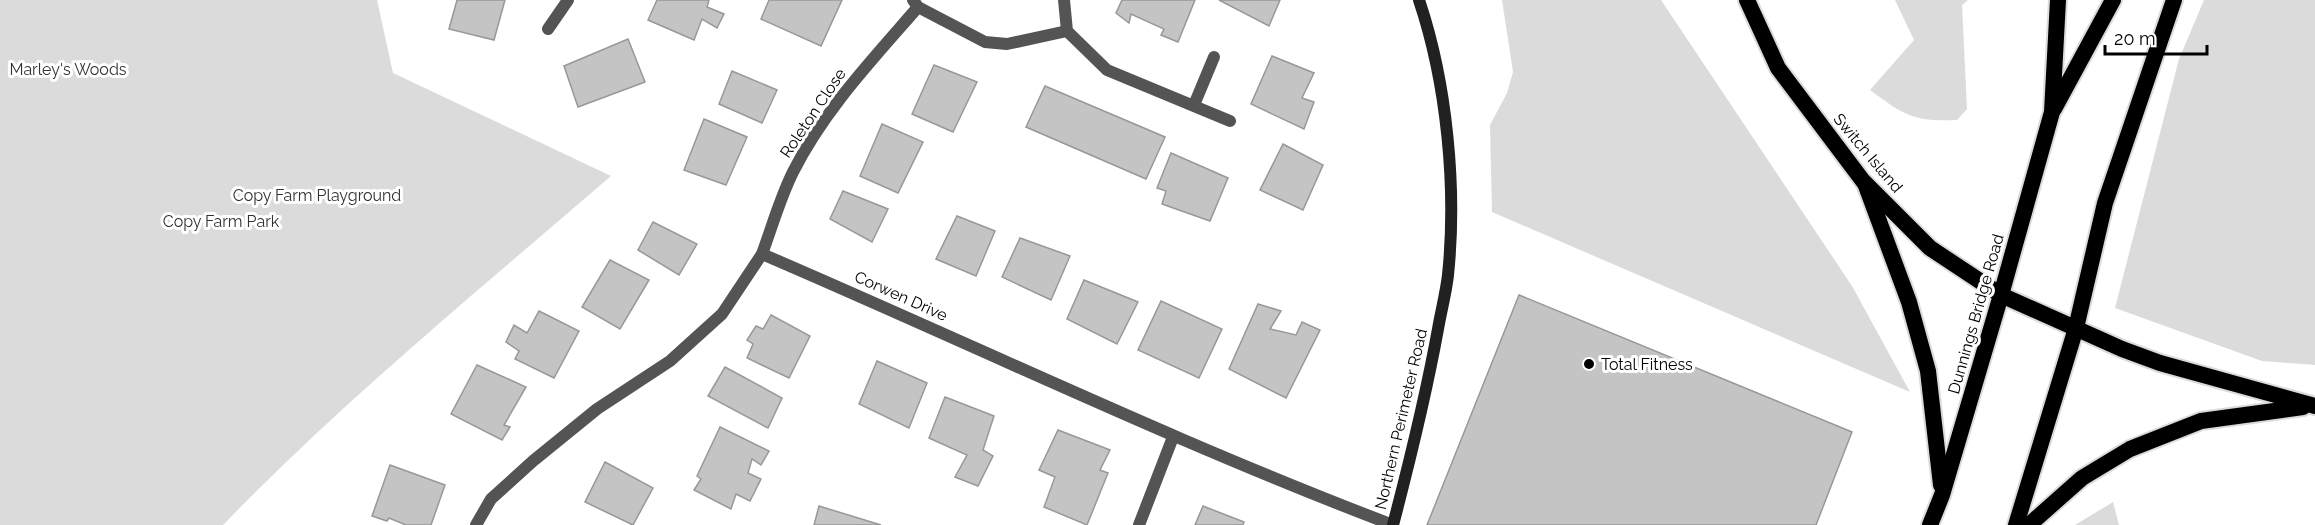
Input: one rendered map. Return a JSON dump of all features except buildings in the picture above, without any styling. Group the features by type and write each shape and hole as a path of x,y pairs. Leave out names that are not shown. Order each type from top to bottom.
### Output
{"highway":[{"name":"Switch Island","path":"1747,0 1778,68 1863,181 1930,249 2001,295 2076,328"},
{"path":"2052,112 2058,0"},
{"path":"2052,112 2113,0"},
{"path":"2016,525 2076,328 2105,203 2174,0"},
{"name":"Dunnings Bridge Road","path":"1930,525 1942,495 2052,112"},
{"path":"1863,181 1909,302 1928,371 1942,495"},
{"path":"2076,328 2160,363 2312,406"},
{"path":"2029,525 2082,478 2130,449 2201,421 2312,406"}],"main road":[{"name":"Northern Perimeter Road","path":"1393,525 1426,396 1448,276 1451,202 1445,124 1439,73 1419,0"}],"street":[{"path":"548,29 568,0"},
{"path":"1064,0 1068,31 1107,70 1230,121"},
{"path":"915,4 985,42 1007,44 1068,31"},
{"name":"Roleton Close","path":"762,254 793,172 825,120 854,80 915,4"},
{"path":"1194,105 1214,57"},
{"path":"476,525 491,499 533,461 597,409 670,361 722,314 762,254"},
{"name":"Corwen Drive","path":"762,254 918,321 1173,437 1393,525"},
{"path":"1139,525 1173,437"}],"green space":[{"name":"Copy Farm Park","path":"0,0 377,0 393,73 611,176 364,390 223,525 0,525"},
{"path":"1502,0 1661,0 1852,286 1910,392 1492,212 1490,125 1507,93 1513,72"},
{"path":"1895,0 1968,0 1962,5 1967,109 1957,120 1930,120 1910,115 1892,106 1870,90 1914,40"},
{"path":"2204,0 2315,0 2315,365 2262,361 2115,308 2179,59"},
{"path":"2113,502 2119,525 2075,525"}],"place":[{"name":"Total Fitness","path":"1589,364"}],"park label":[{"name":"Marley's Woods","path":"68,69"},
{"name":"Copy Farm Playground","path":"317,195"}]}
